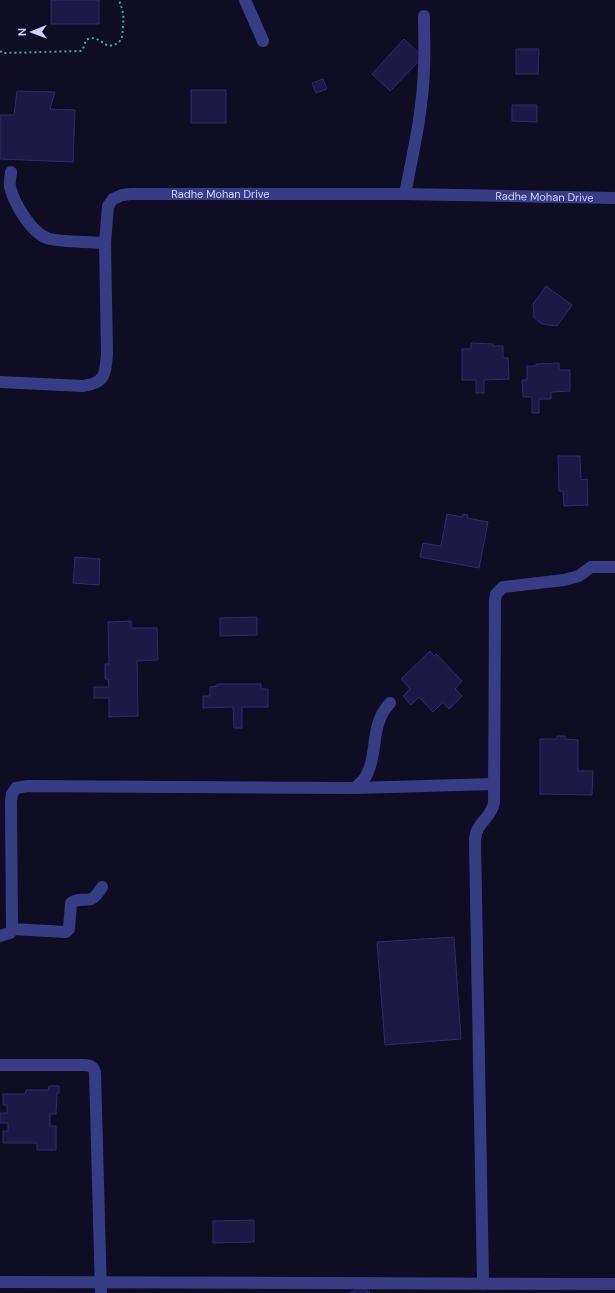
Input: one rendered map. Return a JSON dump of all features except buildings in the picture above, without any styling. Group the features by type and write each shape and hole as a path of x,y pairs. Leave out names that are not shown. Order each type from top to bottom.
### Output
{"street":[{"path":"245,0 263,41"},
{"path":"405,194 418,128 423,85 424,16"},
{"path":"11,172 10,185 14,198 21,211 38,232 50,239 105,243"},
{"name":"Radhe Mohan Drive","path":"0,382 83,386 93,385 103,378 106,354 105,243 108,206 113,199 122,195 405,194 615,198"},
{"path":"483,1284 475,840 477,829 490,815 494,807 496,594 503,588 564,580 579,576 591,567 615,567"},
{"path":"355,788 367,775 371,762 378,720 390,704"},
{"path":"0,936 10,933 12,929 11,801 12,794 16,788 22,786 355,788 494,784"},
{"path":"12,929 66,932 69,929 71,902 93,899 102,887"},
{"path":"0,1065 84,1065 94,1068 96,1080 102,1288"},
{"path":"0,1282 102,1288 615,1284"}],"path":[{"path":"0,51 3,53 81,51 86,40 92,37 98,38 109,46 115,45 122,40 124,33 124,18 119,0"}]}
